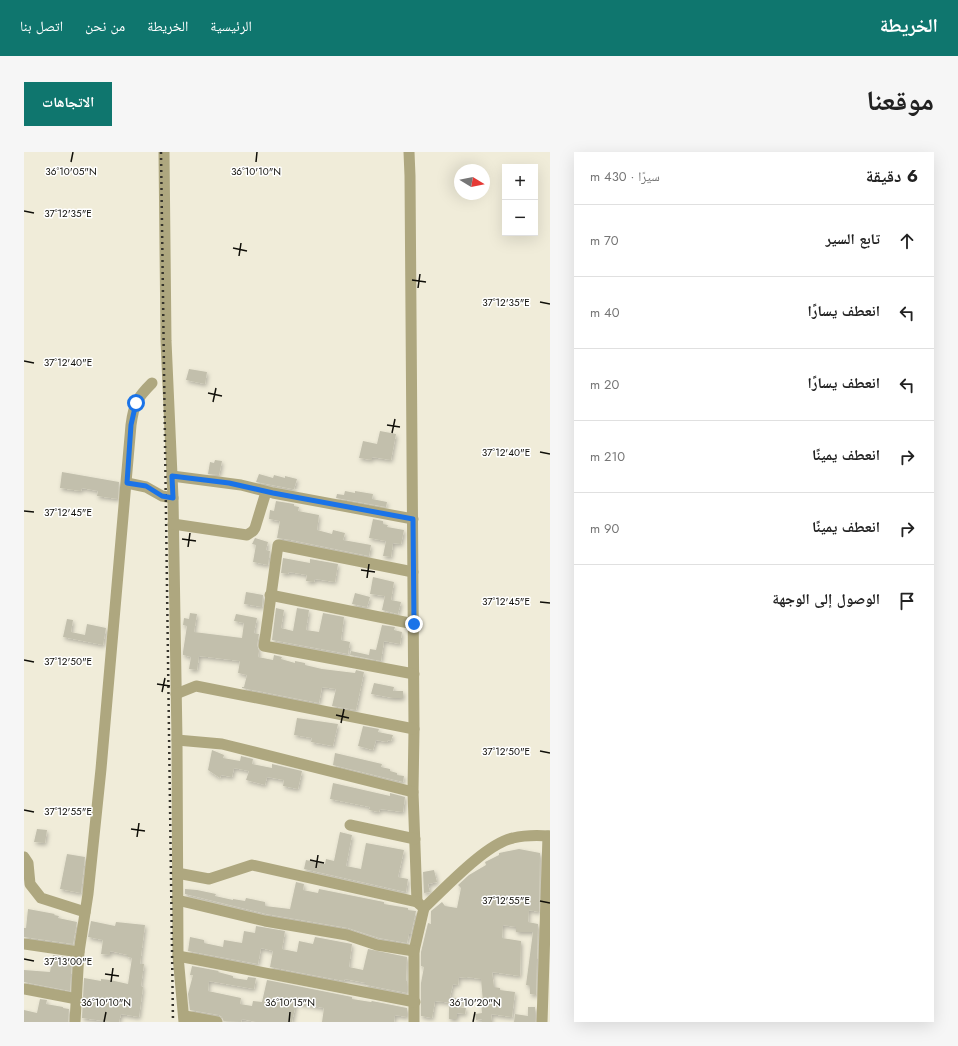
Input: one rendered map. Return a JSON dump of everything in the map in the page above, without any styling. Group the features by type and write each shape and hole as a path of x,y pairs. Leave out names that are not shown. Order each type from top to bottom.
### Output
{"street":[{"path":"164,152 166,341 173,498 177,740 178,956 184,1019 217,1022"},
{"path":"409,152 414,624 413,792 415,839 421,905 414,951 414,1022"},
{"path":"75,1022 79,952 102,769 133,412 140,395 152,383"},
{"path":"172,476 229,483 266,492 413,519"},
{"path":"127,483 146,486 162,496 173,498"},
{"path":"173,524 247,535 255,528 266,492"},
{"path":"413,572 278,545 264,646 414,674"},
{"path":"270,595 414,624"},
{"path":"176,694 196,686 414,729"},
{"path":"177,740 222,744 413,792"},
{"path":"350,825 415,839"},
{"path":"421,905 492,847 512,838 533,835 549,836 542,1022"},
{"path":"24,857 28,863 30,884 40,898 85,912"},
{"path":"177,873 209,879 252,865 421,905"},
{"path":"177,900 265,921 347,935 377,945 414,951"},
{"path":"24,944 79,952"},
{"path":"178,956 415,1002"},
{"path":"24,989 77,999"}],"building":[{"path":"189,369 207,372 205,384 186,380"},
{"path":"380,431 396,434 391,460 372,457 372,460 359,458 363,441 377,444"},
{"path":"215,460 222,461 219,475 208,474 210,462 214,463"},
{"path":"62,472 119,482 118,499 97,496 98,491 82,488 81,491 60,488"},
{"path":"259,474 273,478 274,475 297,479 294,489 298,490 256,482"},
{"path":"345,491 373,494 372,499 387,502 386,507 336,498 337,494 344,495"},
{"path":"276,501 294,504 294,506 299,507 298,511 319,515 317,530 332,534 333,530 345,533 343,540 371,545 369,556 277,538 280,521 269,519 270,510 274,511"},
{"path":"373,519 383,521 383,524 388,525 387,527 404,530 401,544 393,543 391,557 383,556 386,541 369,538"},
{"path":"255,538 268,542 266,550 270,551 268,565 253,562 256,545 252,544"},
{"path":"283,558 310,563 310,559 338,564 335,582 315,579 314,582 306,581 307,575 289,572 288,574 281,573"},
{"path":"373,577 394,582 391,600 401,602 398,614 382,610 385,596 370,594"},
{"path":"246,592 263,595 262,607 244,604"},
{"path":"355,593 370,597 367,607 352,604"},
{"path":"276,608 284,610 281,628 293,631 297,608 309,610 306,630 319,632 323,613 344,617 341,640 350,642 348,654 272,640"},
{"path":"190,613 197,614 194,632 242,638 244,623 234,621 236,614 257,618 254,633 259,634 257,645 259,651 258,657 273,660 274,655 282,657 281,659 295,663 295,661 305,663 305,665 322,669 355,673 356,670 364,672 356,710 332,706 336,689 322,687 319,703 242,688 244,687 247,675 238,673 240,661 199,656 197,670 189,669 191,657 183,655 187,626 183,625 184,618 189,619"},
{"path":"67,619 73,620 71,632 85,635 87,624 106,628 103,645 63,637"},
{"path":"382,625 395,627 394,630 402,632 400,644 384,641 381,661 350,655 351,651 369,655 370,649 376,650"},
{"path":"374,683 394,687 393,691 403,691 403,698 393,698 371,694"},
{"path":"297,718 338,724 333,746 311,742 312,738 294,735"},
{"path":"363,726 379,729 378,732 393,735 391,741 388,740 387,742 376,740 373,750 358,746"},
{"path":"212,750 224,755 223,758 240,761 241,756 253,759 252,764 272,768 272,764 302,771 298,789 283,786 284,780 267,777 265,785 246,780 249,771 234,768 232,777 221,775 220,778 208,770"},
{"path":"335,753 382,764 381,767 390,769 390,771 397,773 397,775 404,776 403,782 333,765"},
{"path":"333,783 390,796 390,793 405,797 403,812 380,809 379,812 369,810 370,807 330,799"},
{"path":"37,829 47,830 45,843 34,842"},
{"path":"340,832 352,835 346,866 361,869 366,843 404,850 398,877 408,879 406,892 304,869 306,860 325,864 326,859 334,861"},
{"path":"519,849 540,853 539,912 529,910 528,922 538,924 536,995 530,994 530,986 526,985 533,932 516,932 516,927 503,925 502,938 521,941 520,976 492,972 494,987 500,988 500,990 515,992 512,1017 491,1014 492,1022 482,1022 482,1019 476,1020 475,1014 482,1013 481,1002 483,1002 481,979 467,977 459,977 458,985 453,984 450,997 464,1000 463,1004 435,1001 432,1018 421,1016 421,983 424,967 421,966 421,952 428,923 431,924 431,911 442,902 445,906 457,908 461,888 458,885 469,875 486,865 485,862 499,855 499,853"},
{"path":"67,854 85,857 81,893 60,889"},
{"path":"434,870 437,882 428,884 430,892 424,893 423,872"},
{"path":"296,882 304,884 303,890 318,893 319,889 384,902 384,904 408,908 408,910 416,911 411,934 409,934 407,943 379,938 348,928 266,914 185,894 185,889 197,890 216,894 215,896 233,900 245,901 246,898 265,902 265,906 290,909"},
{"path":"28,909 55,914 54,915 59,916 58,918 77,922 73,944 24,937 24,928 26,928"},
{"path":"91,921 115,926 116,922 145,925 140,964 144,964 139,1017 121,1014 119,1022 82,1018 84,978 101,981 101,979 110,980 128,984 132,958 128,957 128,955 110,951 110,955 101,954 103,940 88,937"},
{"path":"256,926 285,931 282,949 297,952 299,941 313,944 315,937 352,944 349,967 363,970 368,949 407,957 407,993 366,985 366,983 345,979 344,981 270,967 273,951 261,948 258,964 188,951 190,937 204,940 204,943 223,947 224,940 242,943 244,931 255,933"},
{"path":"53,955 72,958 70,991 24,982 24,970 50,972"},
{"path":"192,966 219,971 218,972 233,976 233,978 247,980 248,977 256,978 254,989 209,981 208,991 241,998 240,1004 252,1006 253,1001 262,1002 267,980 352,997 352,999 372,1001 407,1008 407,1017 395,1015 394,1022 322,1022 324,1008 296,1003 292,1022 256,1022 242,1019 241,1022 224,1022 222,1017 219,1015 190,1010 188,994 193,975 190,975"},
{"path":"40,999 47,1000 46,1004 69,1009 68,1022 24,1022 24,1010 37,1013"},
{"path":"449,1006 466,1008 465,1014 457,1013 457,1019 449,1019"},
{"path":"528,1007 535,1007 535,1022 514,1022 515,1014 528,1016"}],"railway":[{"path":"161,152 173,1022"}],"route":[{"path":"136,403 131,425 127,483 146,486 162,496 173,498 172,476 229,483 266,492 413,519 414,624"}]}
